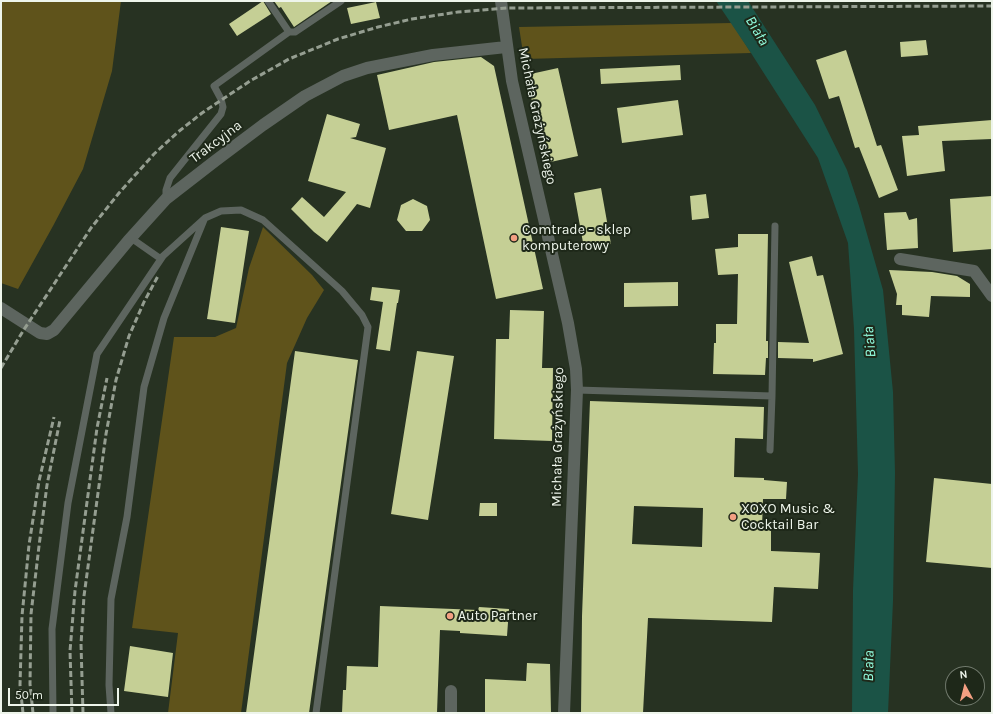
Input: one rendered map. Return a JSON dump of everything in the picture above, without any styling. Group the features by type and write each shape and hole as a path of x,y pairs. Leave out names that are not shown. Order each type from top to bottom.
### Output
{"street":[{"name":"Michała Grażyńskiego","path":"501,1 506,47 513,88 568,323 576,369 577,390 564,713"},
{"name":"Trakcyjna","path":"1,308 40,333 47,334 54,330 131,238 166,199 304,96 343,76 367,68 433,55 506,47"},
{"path":"900,260 974,271 992,296"},
{"path":"451,713 452,691"}],"lane":[{"path":"268,1 289,32"},
{"path":"166,199 166,190 170,178 221,114 224,107 214,86 289,32 295,32 341,1"},
{"path":"53,713 51,696 54,613 68,503 97,354 161,259 205,218 221,211 240,210 263,220 342,291 362,315 368,327 316,713"},
{"path":"111,713 109,685 111,599 127,517 144,387 164,318 205,218"},
{"path":"770,450 775,226"},
{"path":"131,238 161,259"},
{"path":"577,390 772,396"}],"shaded area":[{"path":"1,1 121,1 112,71 83,169 18,289 1,283"},
{"path":"732,23 751,53 524,59 519,27"},
{"path":"263,227 312,275 324,290 307,318 287,363 241,713 168,713 178,633 132,628 174,337 215,337 236,328 249,268"}],"water":[{"name":"Biała","path":"716,1 748,1 815,105 847,170 883,290 893,392 895,473 893,601 888,713 852,713 853,590 858,474 854,329 848,243 818,158"}],"building":[{"path":"263,1 271,14 237,36 229,24"},
{"path":"274,1 332,1 294,27 281,7 279,8"},
{"path":"376,2 380,18 351,24 347,8"},
{"path":"926,40 928,55 901,57 900,42"},
{"path":"846,50 877,146 881,145 898,190 879,198 859,147 855,148 839,96 829,99 816,60"},
{"path":"481,57 494,66 543,289 496,299 457,115 389,130 377,75 434,62"},
{"path":"680,65 681,80 601,84 600,69"},
{"path":"558,68 578,156 546,163 526,75"},
{"path":"678,100 683,135 622,143 617,108"},
{"path":"327,114 360,124 356,137 350,138 386,148 370,208 357,204 327,242 314,232 291,209 302,197 324,217 346,192 308,181"},
{"path":"992,120 992,139 942,141 945,171 907,176 902,136 919,135 918,126"},
{"path":"601,188 611,244 584,248 574,193"},
{"path":"706,194 709,218 692,220 690,196"},
{"path":"992,196 992,249 953,252 950,199"},
{"path":"413,199 427,206 430,220 422,231 406,231 397,220 401,205"},
{"path":"906,212 909,220 917,218 918,248 887,250 884,213"},
{"path":"221,227 249,231 235,323 207,319"},
{"path":"738,234 768,234 766,341 768,341 768,358 766,358 765,375 713,374 716,324 737,324 738,274 718,275 715,249 738,247"},
{"path":"812,256 817,276 823,275 843,354 813,362 813,359 778,358 778,342 809,343 789,262"},
{"path":"889,270 932,272 957,276 970,284 970,297 931,296 929,317 902,315 902,305 896,305 897,294"},
{"path":"678,282 678,306 624,307 624,283"},
{"path":"372,287 400,290 390,351 376,349 383,302 370,300"},
{"path":"510,310 544,311 542,368 553,368 552,441 494,439 496,339 509,339"},
{"path":"295,351 358,360 309,713 246,713"},
{"path":"417,351 454,356 428,520 391,514"},
{"name":"XOXO Music & Cocktail Bar","path":"590,401 764,407 763,439 735,438 734,477 764,478 764,480 787,482 786,499 763,499 762,527 771,527 771,551 820,553 818,589 774,587 772,622 648,618 643,713 581,713 582,616","holes":["634,506 703,508 702,547 632,544"]},
{"path":"934,478 992,484 992,568 926,562"},
{"path":"480,503 497,503 497,516 479,516"},
{"path":"380,606 478,610 479,607 509,609 507,636 460,633 460,631 440,630 437,713 342,713 343,690 346,690 347,666 378,667"},
{"path":"130,646 173,653 168,697 124,691"},
{"path":"527,663 550,664 551,713 485,713 485,679 526,681"}],"railway":[{"path":"1,368 23,331 91,228 119,193 154,154 202,113 250,81 289,59 338,39 412,19 458,12 507,8 992,6"},
{"path":"83,713 81,644 84,596 106,434 116,380 129,336 144,302 158,276"},
{"path":"72,713 70,651 75,591 97,428 107,378"},
{"path":"23,713 20,685 22,616 29,545 39,481 54,417"},
{"path":"33,713 30,684 31,614 47,485 60,420"}],"place":[{"name":"Comtrade - sklep komputerowy","path":"514,238"},
{"name":"XOXO Music & Cocktail Bar","path":"733,517"},
{"name":"Auto Partner","path":"450,616"}]}
